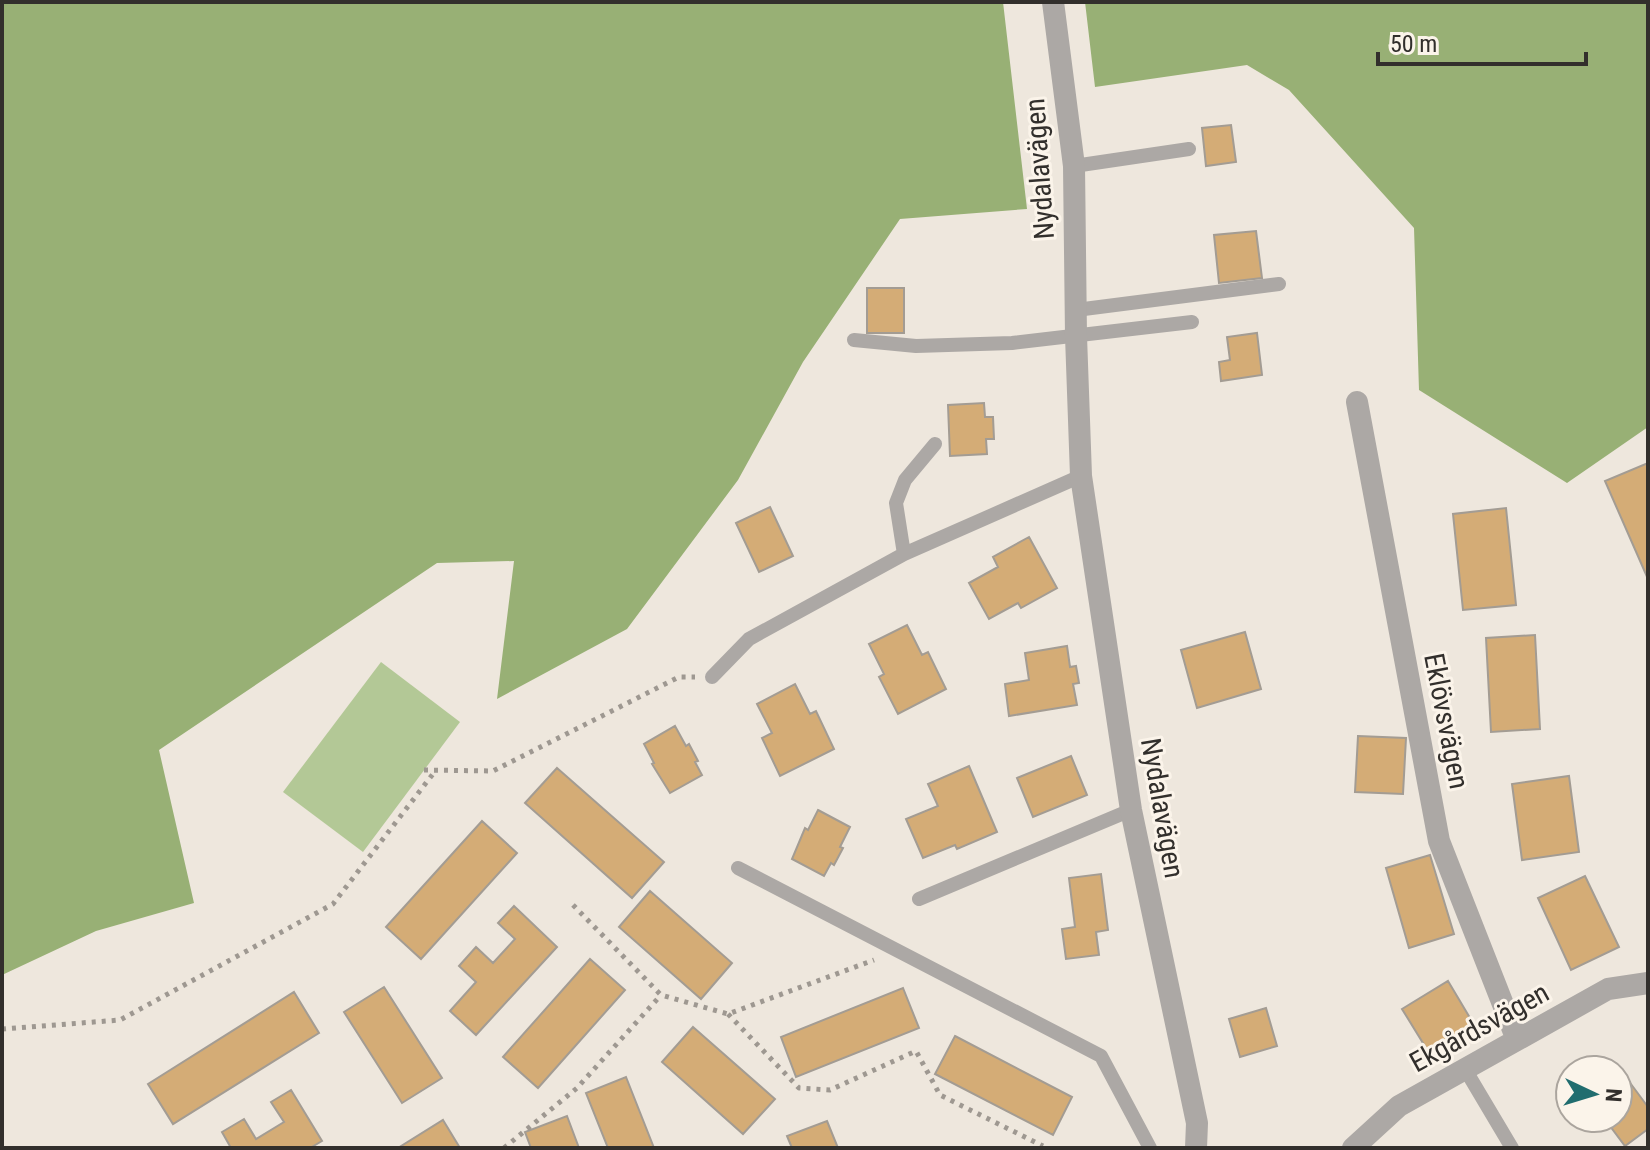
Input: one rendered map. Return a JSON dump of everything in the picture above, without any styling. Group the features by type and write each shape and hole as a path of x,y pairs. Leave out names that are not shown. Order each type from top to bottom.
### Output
{"street":[{"name":"Nydalavägen","path":"1053,2 1074,166 1081,476 1131,810 1197,1123 1196,1148"},
{"name":"Eklövsvägen","path":"1357,402 1439,841 1517,1040"},
{"name":"Ekgårdsvägen","path":"1353,1148 1399,1106 1608,989 1648,983"}],"lane":[{"path":"1074,166 1189,149"},
{"path":"1076,310 1279,284"},
{"path":"854,340 916,346 1012,343 1192,322"},
{"path":"904,554 896,503 905,480 935,444"},
{"path":"712,677 749,639 904,554 1081,476"},
{"path":"919,899 1131,810"},
{"path":"738,868 1101,1056 1150,1148"},
{"path":"1465,1069 1512,1148"}],"path":[{"path":"424,770 493,771 679,677 712,677"},
{"path":"2,1029 120,1020 333,904 436,770"},
{"path":"573,905 661,995 728,1014 799,1088 830,1090 916,1051 940,1095 1043,1146"},
{"path":"728,1014 898,951"},
{"path":"504,1148 577,1088 661,995"}],"green space":[{"path":"2,2 1003,2 1027,209 900,219 803,362 738,480 627,629 497,699 514,561 437,563 159,750 194,903 96,931 2,975"},
{"path":"1085,2 1648,2 1648,427 1567,483 1419,390 1414,228 1289,90 1247,65 1095,87"},
{"path":"381,662 460,722 363,852 283,792"}],"building":[{"path":"1231,125 1236,162 1206,166 1202,128"},
{"path":"1256,231 1262,278 1219,283 1214,235"},
{"path":"867,288 904,288 904,333 867,333"},
{"path":"1257,333 1262,375 1221,381 1219,362 1230,360 1227,337"},
{"path":"984,403 985,417 993,417 994,439 986,439 987,454 950,456 948,405"},
{"path":"1648,463 1648,579 1605,481"},
{"path":"770,507 793,556 759,572 736,523"},
{"path":"1506,508 1516,605 1463,610 1453,514"},
{"path":"1029,537 1057,588 1021,608 1018,603 989,619 969,583 998,567 993,557"},
{"path":"907,625 922,655 928,652 946,689 898,714 879,677 884,674 869,644"},
{"path":"1245,632 1261,689 1197,708 1181,650"},
{"path":"1535,635 1540,729 1491,732 1486,638"},
{"path":"1067,646 1070,667 1076,666 1079,683 1073,684 1077,705 1009,716 1005,684 1029,680 1025,653"},
{"path":"795,684 810,714 816,711 834,749 780,776 762,738 772,733 757,704"},
{"path":"675,726 686,746 689,744 702,775 670,793 644,744"},
{"path":"1358,736 1406,738 1403,794 1355,792"},
{"path":"1071,756 1087,795 1033,817 1017,778"},
{"path":"969,766 997,832 957,849 955,845 923,858 906,819 938,806 928,784"},
{"path":"557,768 664,862 632,898 525,803"},
{"path":"1569,776 1579,852 1522,860 1512,784"},
{"path":"818,810 850,827 834,865 831,863 824,876 792,859 805,828 808,830"},
{"path":"482,821 517,853 421,959 386,927"},
{"path":"1430,855 1454,934 1409,948 1386,868"},
{"path":"1101,874 1108,930 1096,932 1099,955 1066,959 1062,929 1075,927 1069,878"},
{"path":"1585,876 1619,947 1571,970 1538,898"},
{"path":"650,891 732,963 701,999 619,927"},
{"path":"514,906 557,947 476,1035 450,1011 476,982 459,966 476,947 493,963 515,939 498,923"},
{"path":"590,959 625,990 538,1088 503,1057"},
{"path":"1448,981 1476,1028 1431,1056 1402,1009"},
{"path":"384,987 442,1078 402,1103 344,1012"},
{"path":"903,988 919,1028 796,1077 781,1037"},
{"path":"294,992 319,1033 173,1124 148,1084"},
{"path":"1266,1008 1277,1046 1240,1057 1229,1019"},
{"path":"693,1027 775,1099 743,1134 662,1062"},
{"path":"955,1036 1072,1097 1053,1135 935,1074"},
{"path":"626,1077 654,1148 608,1148 586,1093"},
{"path":"1634,1088 1648,1107 1648,1129 1625,1146 1616,1134 1634,1134"},
{"path":"291,1090 322,1141 310,1148 231,1148 222,1132 244,1119 256,1139 284,1122 271,1102"},
{"path":"567,1116 579,1148 531,1148 525,1132"},
{"path":"443,1120 460,1148 398,1148"},
{"path":"827,1121 838,1148 792,1148 787,1136"}]}
